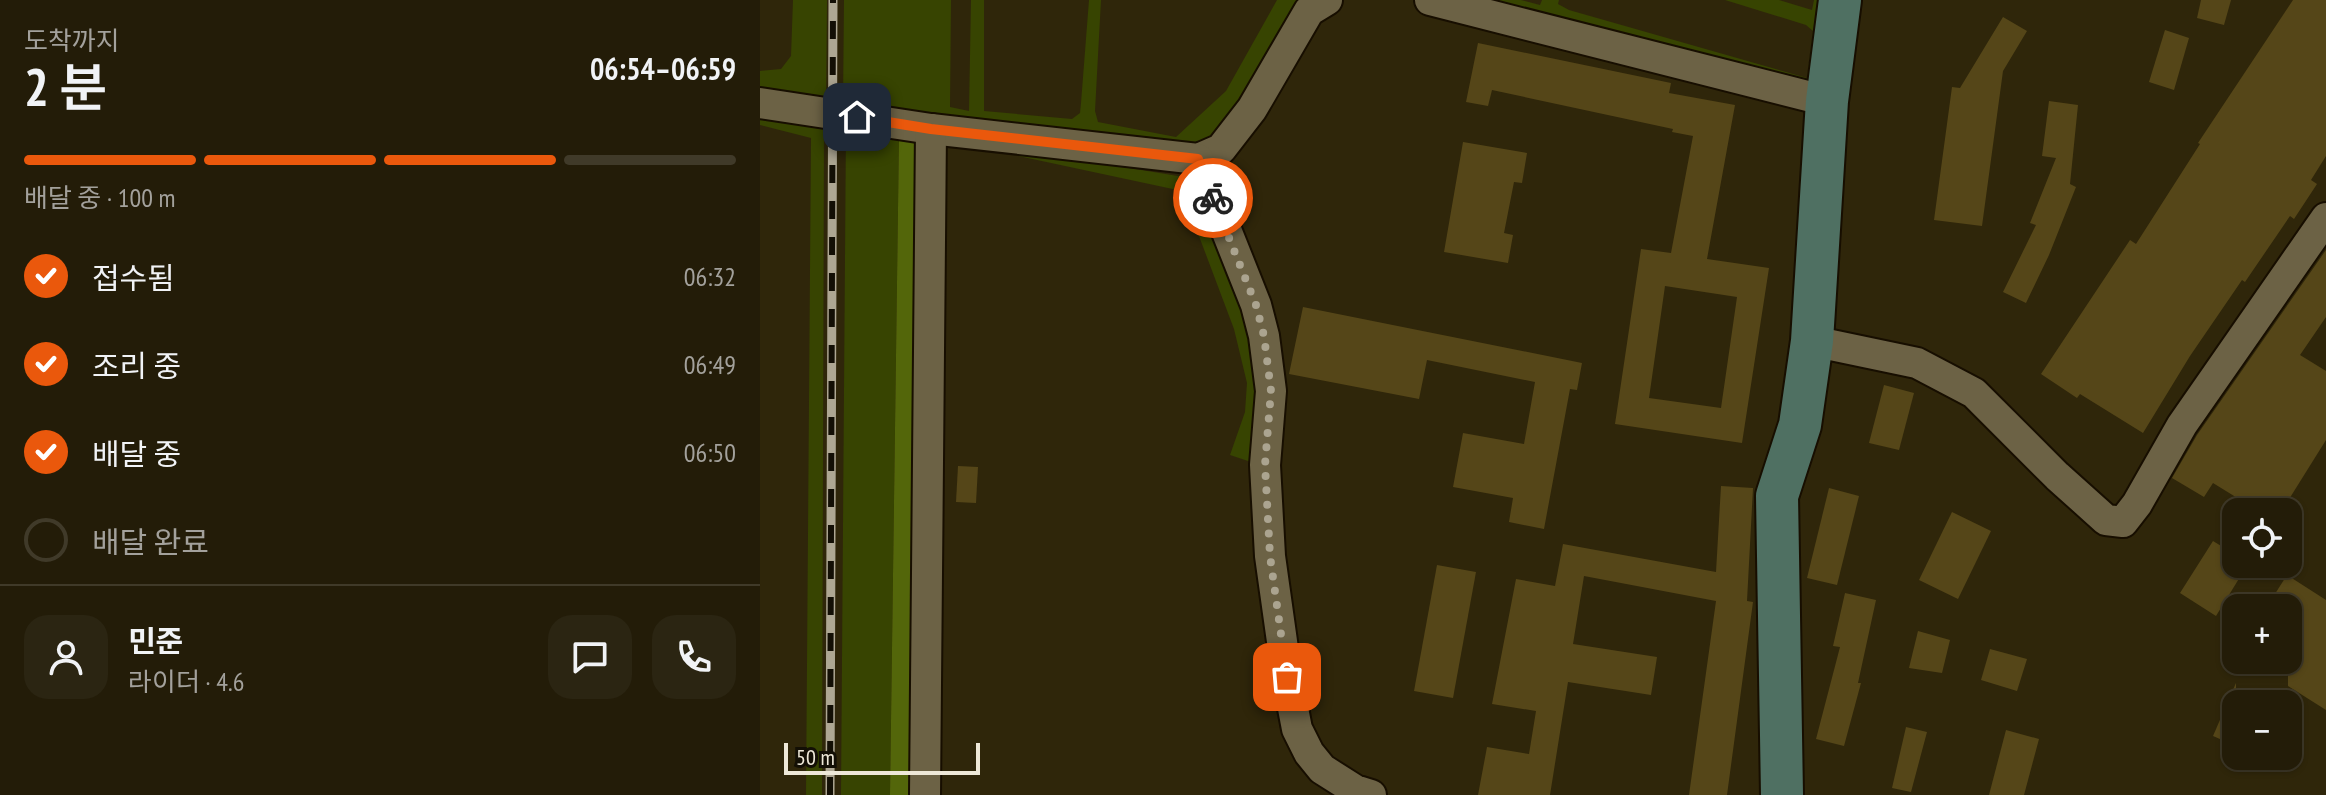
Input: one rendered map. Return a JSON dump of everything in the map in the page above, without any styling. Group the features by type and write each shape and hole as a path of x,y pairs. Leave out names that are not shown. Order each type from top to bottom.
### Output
{"street":[{"path":"760,103 931,129 1198,159 1221,149 1252,109 1309,11 1327,0"},
{"path":"1430,0 1827,101"},
{"path":"1782,795 1777,496 1800,425 1812,341 1827,101 1840,0"},
{"path":"925,795 931,129"},
{"path":"1198,159 1256,305 1264,336 1271,391 1265,465 1270,556 1297,729 1309,753 1322,769 1355,790 1371,795"},
{"path":"1812,341 1917,363 1974,393 2106,520 2123,522 2137,504 2182,425 2326,218"}],"green space":[{"path":"793,0 827,0 826,106 760,97 760,71 781,69 791,56"},
{"path":"844,0 951,0 950,107 969,111 971,0 984,0 984,111 1072,119 1080,113 1089,0 1101,0 1095,111 1098,122 1176,137 1226,91 1277,0 1312,0 1242,109 1215,137 1191,149 843,103"},
{"path":"1483,0 1521,0 1540,5 1542,0 1559,0 1558,4 1569,10 1807,78 1813,31 1806,25 1725,0 1779,0 1812,10 1814,0 1830,0 1820,89"},
{"path":"760,113 824,122 822,795 806,795 811,138 760,125"},
{"path":"846,124 899,136 890,795 841,795"},
{"path":"899,136 911,139 919,150 911,795 890,795"},
{"path":"949,141 1184,177 1208,211 1251,329 1257,367 1257,464 1230,455 1245,412 1247,383 1234,329 1182,191"}],"building":[{"path":"2201,0 2231,0 2224,25 2197,18"},
{"path":"2293,0 2326,0 2326,156 2311,180 2317,184 2294,219 2290,216 2245,282 2242,280 2143,433 2080,394 2077,398 2041,374 2130,240 2136,244 2198,143"},
{"path":"2003,17 2027,31 2003,71 1982,226 1934,220 1952,87 1960,88"},
{"path":"2165,30 2189,38 2174,90 2149,82"},
{"path":"1478,43 1671,83 1669,93 1735,105 1707,259 1769,268 1742,443 1615,424 1641,249 1671,253 1693,136 1492,90 1488,106 1466,102","holes":["1665,286 1737,297 1721,408 1649,398"]},
{"path":"2049,101 2078,105 2070,184 2076,187 2026,303 2003,292 2036,225 2030,223 2056,158 2042,156"},
{"path":"1463,142 1527,153 1522,183 1514,182 1504,233 1513,235 1508,263 1444,252"},
{"path":"2326,250 2326,317 2300,355 2326,371 2326,440 2290,498 2237,498 2213,483 2204,497 2172,478 2197,435"},
{"path":"1303,307 1582,363 1577,390 1570,389 1544,529 1509,522 1513,498 1453,487 1463,433 1524,444 1535,382 1427,360 1419,399 1289,374"},
{"path":"1884,385 1914,393 1899,450 1869,443"},
{"path":"958,466 978,467 976,503 956,502"},
{"path":"1721,486 1753,488 1747,601 1753,602 1727,795 1689,795 1716,601 1584,576 1573,644 1657,657 1651,695 1568,682 1550,795 1478,795 1487,747 1529,754 1536,711 1492,704 1516,579 1555,586 1563,544 1716,572"},
{"path":"1829,488 1859,496 1837,585 1807,578"},
{"path":"1952,512 1991,531 1958,599 1919,580"},
{"path":"2213,541 2222,546 2222,578 2239,578 2230,594 2222,594 2222,606 2216,616 2180,593"},
{"path":"1437,565 1476,572 1453,698 1414,691"},
{"path":"2285,578 2292,578 2326,600 2326,710 2302,695 2302,690 2288,686 2288,674 2302,674 2302,594 2275,594"},
{"path":"1845,593 1876,600 1858,683 1861,683 1844,746 1816,739 1840,647 1833,646"},
{"path":"1918,631 1950,640 1942,673 1909,668"},
{"path":"1990,649 2027,659 2017,691 1981,680"},
{"path":"2222,715 2222,740 2213,736"},
{"path":"1906,727 1927,732 1911,792 1892,788"},
{"path":"2006,730 2039,739 2024,795 1989,795"}],"railway":[{"path":"830,795 833,0"}],"way so far":[{"path":"1213,198 1256,305 1264,336 1271,391 1265,465 1270,556 1287,677"}],"route":[{"path":"857,117 931,129 1198,159 1213,198"}]}
